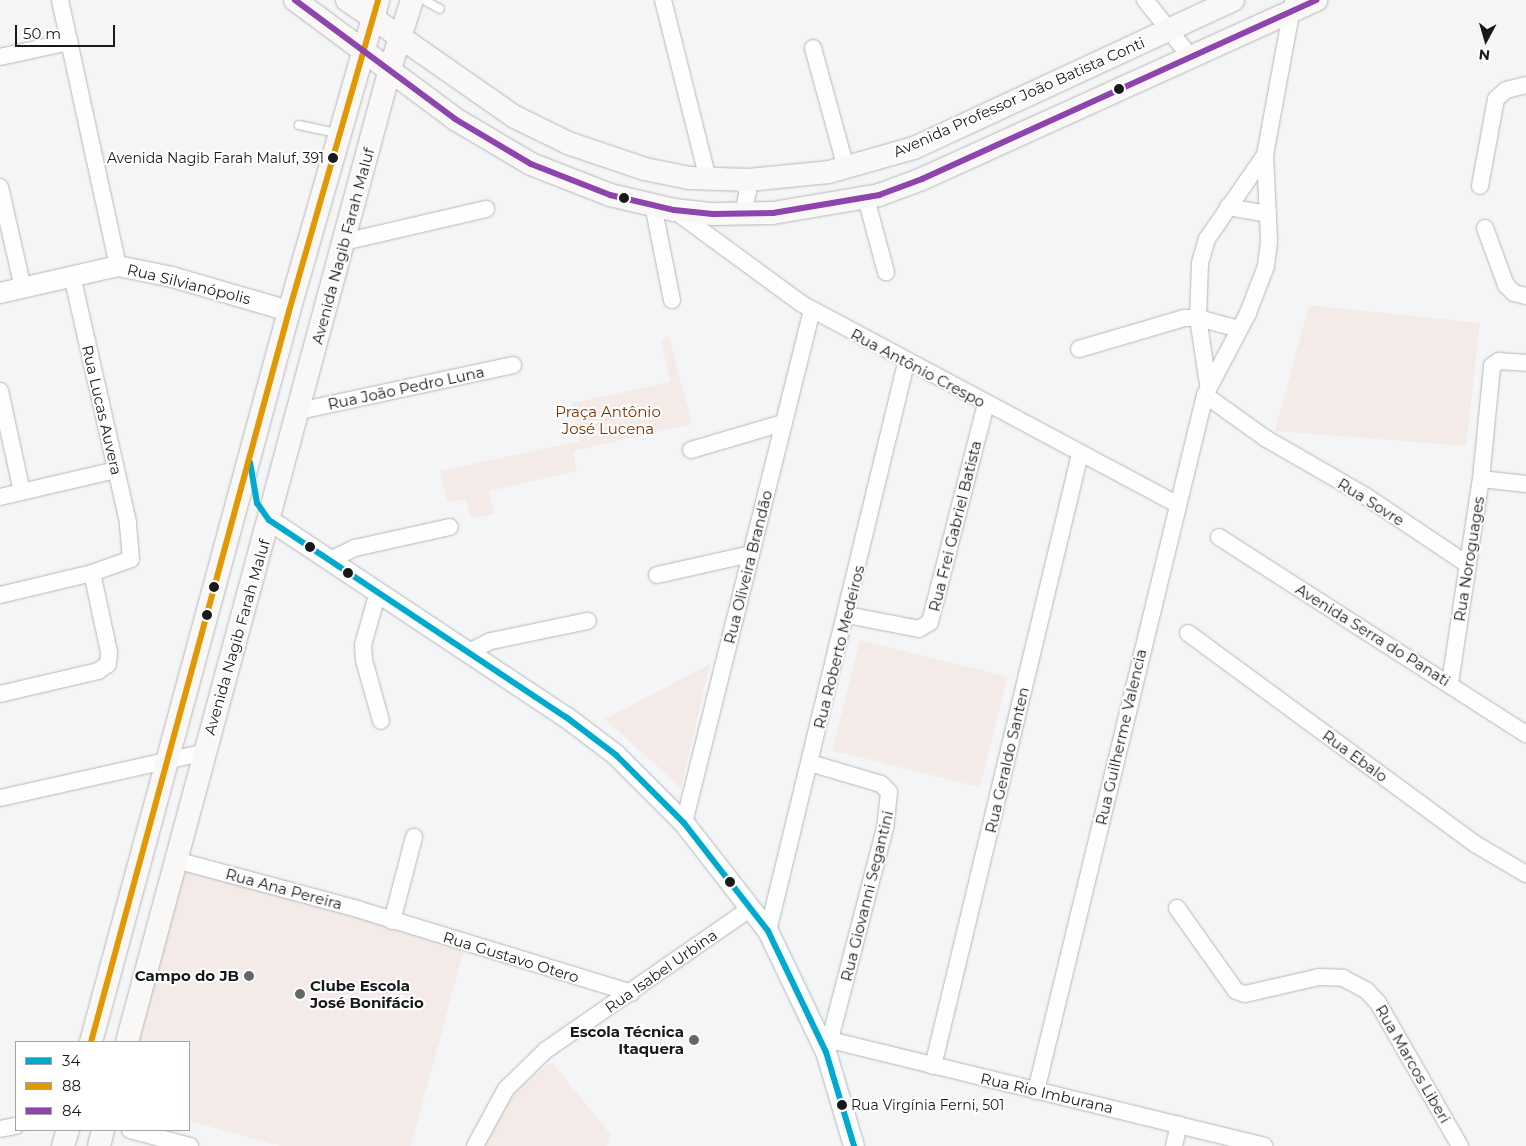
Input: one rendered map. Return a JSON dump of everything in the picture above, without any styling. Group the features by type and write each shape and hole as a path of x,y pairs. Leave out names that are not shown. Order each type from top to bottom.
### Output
{"main road":[{"name":"Avenida Professor João Batista Conti","path":"295,0 389,72 502,148 531,164 610,195 663,207 743,213 811,208 866,198 922,179 1189,55 1293,4 1316,0"},
{"name":"Avenida Nagib Farah Maluf","path":"127,1041 204,752 299,411 389,72 412,0"},
{"name":"Avenida Professor João Batista Conti","path":"353,2 376,10 400,38 515,117 541,131 598,155 645,169 708,179 740,180 793,177 846,168 914,148 1233,0"},
{"path":"91,1041 250,462 289,311 376,10"},
{"path":"502,148 512,145 519,136 515,117"},
{"path":"531,164 527,158 528,146 541,131"},
{"path":"289,311 307,318 318,338"},
{"path":"250,462 257,503 269,520"},
{"path":"63,1146 68,1131"},
{"path":"99,1146 103,1131"}],"street":[{"path":"60,0 118,266"},
{"path":"663,0 708,179"},
{"path":"1145,0 1170,28 1189,55"},
{"name":"Rua Guilherme Valencia","path":"1036,1091 1176,504 1206,389 1239,328 1266,266 1265,154 1293,4"},
{"path":"0,57 69,42"},
{"path":"813,48 846,168"},
{"path":"1480,186 1496,99 1506,90 1526,85"},
{"name":"Rua Guilherme Valencia","path":"1206,389 1198,318 1200,263 1207,239 1265,154"},
{"path":"740,180 748,191 743,213"},
{"path":"0,189 22,288"},
{"path":"866,198 886,272"},
{"path":"663,207 672,300"},
{"name":"Rua Antônio Crespo","path":"663,207 812,310 906,363 1176,504"},
{"path":"1228,207 1267,214"},
{"path":"344,242 486,209"},
{"path":"1485,228 1506,285 1514,292 1526,296"},
{"name":"Rua Silvianópolis","path":"0,293 118,266 172,276 289,311"},
{"name":"Rua Lucas Auvera","path":"72,276 131,543 132,558 126,563 92,573"},
{"name":"Rua Oliveira Brandão","path":"684,823 812,310"},
{"path":"1079,349 1154,324 1198,318 1239,328"},
{"path":"1481,479 1492,366 1499,361 1526,363"},
{"name":"Rua Roberto Medeiros","path":"768,931 906,363"},
{"name":"Rua João Pedro Luna","path":"299,411 513,365"},
{"name":"Rua Sovre","path":"1206,389 1272,441 1364,495 1468,565"},
{"path":"0,391 22,492"},
{"name":"Rua Frei Gabriel Batista","path":"846,615 919,629 930,622 986,404"},
{"path":"691,450 783,423"},
{"name":"Rua Geraldo Santen","path":"933,1066 1080,454"},
{"path":"0,497 116,470"},
{"name":"Rua Noroguages","path":"1450,683 1481,479 1526,484"},
{"path":"269,520 566,717 616,755 684,823 768,931 828,1046 854,1146"},
{"path":"330,560 355,548 450,527"},
{"name":"Avenida Serra do Panati","path":"1219,537 1450,683 1526,734"},
{"path":"657,575 752,554"},
{"path":"0,595 92,573 109,652 108,664 98,671 0,694"},
{"path":"378,592 363,645 364,660 381,721"},
{"path":"468,652 490,641 588,621"},
{"name":"Rua Ebalo","path":"1188,633 1477,845 1526,874"},
{"path":"0,798 204,752"},
{"name":"Rua Giovanni Segantini","path":"810,763 881,784 889,792 884,828 828,1046"},
{"path":"392,921 414,837"},
{"name":"Rua Ana Pereira","path":"176,860 392,921"},
{"name":"Rua Isabel Urbina","path":"476,1146 490,1114 522,1071 546,1050 631,993 751,908"},
{"name":"Rua Marcos Liberi","path":"1177,908 1229,986 1245,994 1319,977 1344,978 1367,991 1378,1004 1460,1146"},
{"name":"Rua Gustavo Otero","path":"392,921 631,993"},
{"name":"Rua Rio Imburana","path":"828,1046 933,1066 1264,1146"},
{"path":"1174,1146 1179,1125"},
{"path":"0,1129 15,1126"},
{"path":"134,1131 190,1146"}],"lane":[{"path":"424,0 440,9"},
{"path":"299,125 340,134"}],"green space":[{"path":"1309,305 1480,323 1466,446 1275,431"},
{"name":"Praça Antônio José Lucena","path":"669,337 692,424 573,451 577,471 489,491 494,514 471,519 466,499 447,503 440,471 580,441 572,403 670,382 661,340"},
{"path":"860,640 1007,677 980,787 832,751"},
{"path":"710,664 681,788 605,719"},
{"name":"Clube Escola José Bonifácio","path":"181,870 465,946 411,1146 281,1146 190,1121 190,1041 135,1041"},
{"path":"552,1062 610,1134 607,1146 481,1146 499,1113 522,1085"}],"transit line":[{"name":"84","path":"295,0 455,119 531,164 610,195 674,210 713,214 773,213 879,195 922,179 1316,0"},
{"name":"88","path":"91,1041 289,311 378,0"},
{"name":"34","path":"250,462 257,503 269,520 566,717 616,755 684,823 768,931 826,1052 854,1146"}],"place":[{"name":"Avenida Nagib Farah Maluf, 391","path":"333,158"},
{"name":"Campo do JB","path":"249,976"},
{"name":"Clube Escola José Bonifácio","path":"300,994"},
{"name":"Escola Técnica Itaquera","path":"694,1040"},
{"name":"Rua Virgínia Ferni, 501","path":"842,1105"}]}
